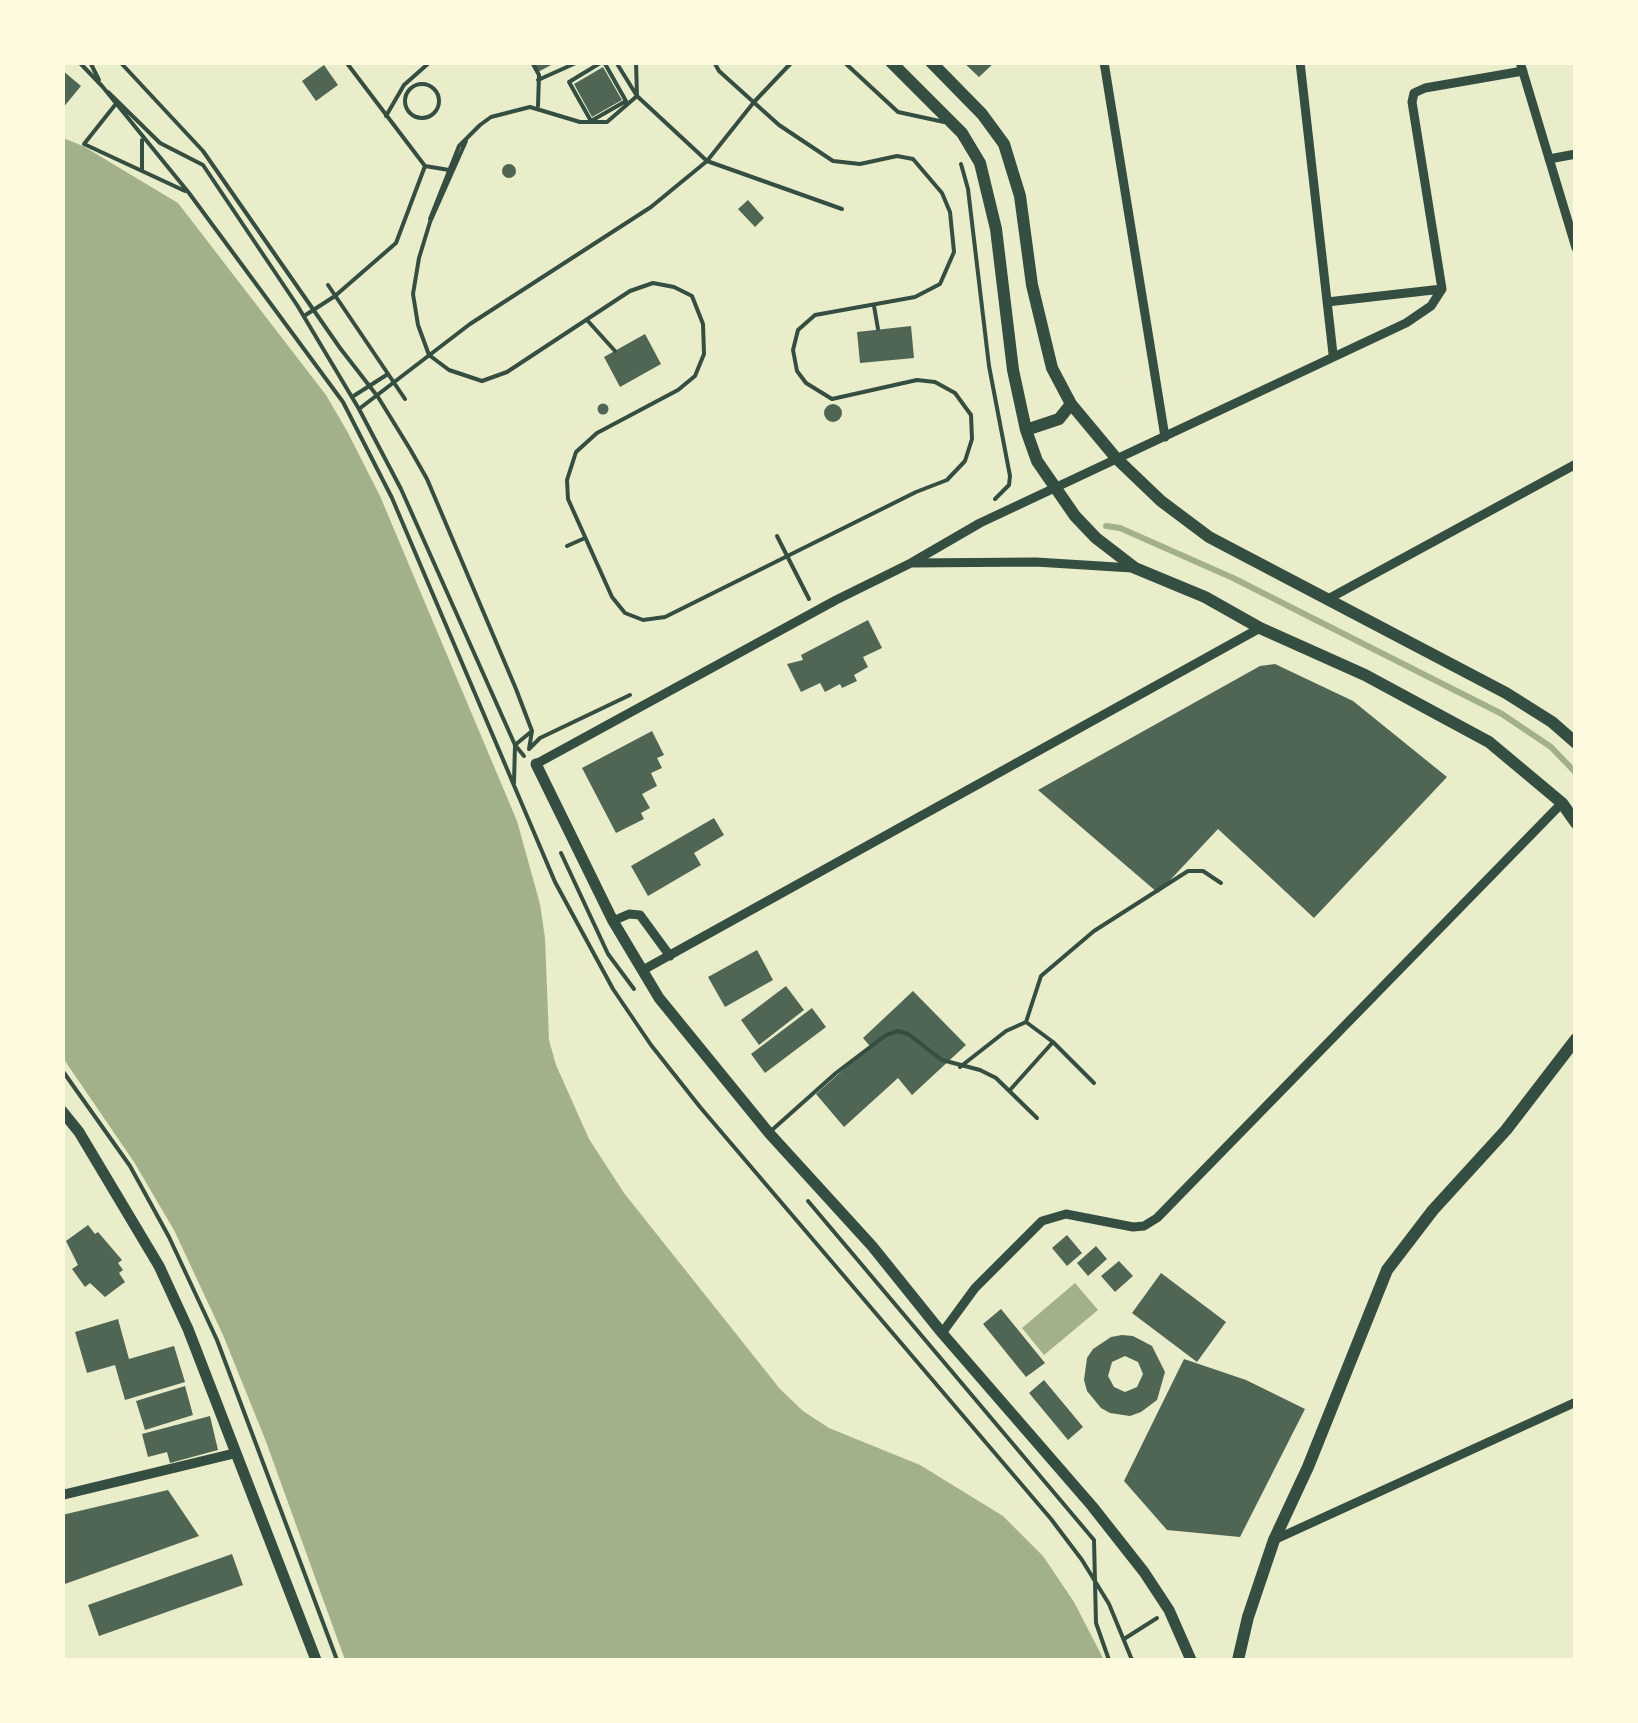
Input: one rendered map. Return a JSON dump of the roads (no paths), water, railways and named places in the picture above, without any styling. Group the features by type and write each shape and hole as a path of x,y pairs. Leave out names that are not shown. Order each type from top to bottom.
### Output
{"main road":[{"path":"891,62 970,144 988,186 1013,370 1026,430 1037,461 1054,488 1096,538 1135,568 1205,597 1490,742 1562,803 1576,823"},
{"path":"931,62 982,114 1004,144 1014,168 1041,334 1052,368 1071,404 1116,458 1160,500 1209,537 1506,693 1552,722 1576,743"},
{"path":"1026,430 1058,419 1071,404"},
{"path":"533,762 613,921 659,998 768,1132 872,1246 1092,1506 1169,1610 1191,1660"},
{"path":"1238,1660 1274,1540 1315,1451 1387,1270 1433,1210 1506,1130 1576,1038"},
{"path":"62,1111 95,1158 158,1266 188,1329 316,1660"}],"street":[{"path":"1104,62 1164,437"},
{"path":"1300,62 1334,354"},
{"path":"533,762 911,563 938,545 1406,322 1438,298 1442,289 1412,102 1414,93 1522,67 1576,248"},
{"path":"1549,159 1576,154"},
{"path":"1327,302 1442,289"},
{"path":"1326,600 1576,464"},
{"path":"911,563 1017,562 1135,568"},
{"path":"644,970 1260,628"},
{"path":"942,1333 975,1288 1042,1221 1066,1214 1133,1227 1157,1218 1562,803"},
{"path":"613,921 630,914 640,916 670,956"},
{"path":"1274,1540 1576,1402"},
{"path":"62,1495 236,1453"}],"lane":[{"path":"844,62 898,112 952,123"},
{"path":"960,1066 1006,1031 1026,1022 1041,976 1094,931 1188,871 1203,871 1221,883"},
{"path":"1026,1022 1053,1042 1094,1083"},
{"path":"768,1132 836,1073 886,1035 898,1031 942,1060 980,1070 1010,1090 1037,1118"},
{"path":"1010,1090 1053,1042"}],"waterway":[{"path":"1106,526 1120,528 1233,578 1502,714 1551,747 1576,773"}]}
